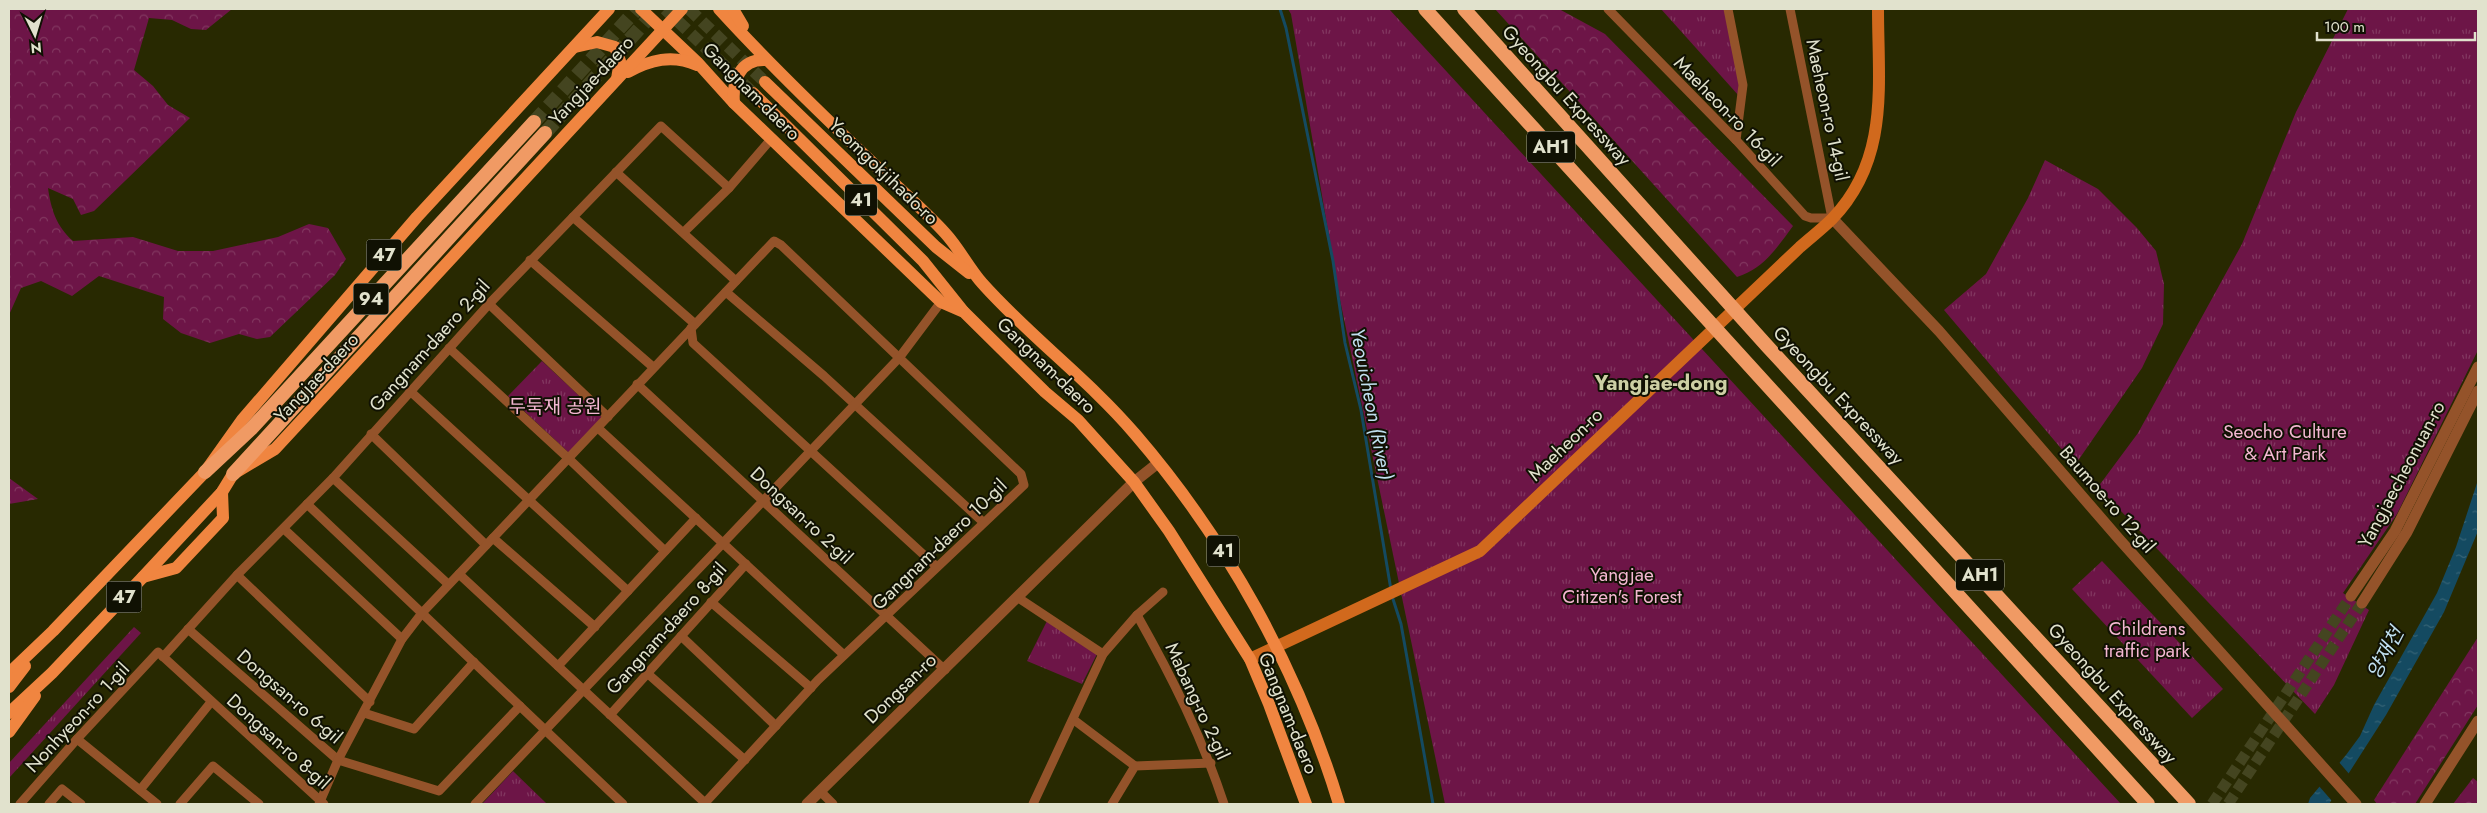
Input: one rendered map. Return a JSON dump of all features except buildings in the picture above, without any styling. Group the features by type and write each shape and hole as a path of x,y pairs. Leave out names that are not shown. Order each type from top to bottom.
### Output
{"highway":[{"name":"AH1","path":"1425,9 2148,804"},
{"name":"Gyeongbu Expressway","path":"1464,9 1768,347 2189,804"},
{"name":"94","path":"206,472 251,429 534,122"},
{"name":"94","path":"233,474 545,133"}],"main road":[{"name":"Yangjae-daero","path":"9,673 53,631 206,472 242,420 404,232 573,48 599,15 609,9"},
{"name":"Gangnam-daero","path":"641,9 701,67 734,103 941,302 964,312 1046,392 1078,420 1134,482 1174,538 1250,660 1269,704 1306,804"},
{"name":"Yangjae-daero","path":"9,713 52,673 143,577 222,492 233,474 275,449 682,9"},
{"path":"719,9 765,60"},
{"path":"733,9 765,60"},
{"name":"Maeheon-ro","path":"1250,660 1480,551 1832,218 1856,184 1871,153 1879,117 1878,9"},
{"path":"573,48 590,42 610,44 619,56 620,66 617,79"},
{"path":"617,79 641,65 662,59 687,61 701,67"},
{"name":"Gangnam-daero","path":"765,60 946,234 981,282 1093,390 1135,434 1158,463 1234,567 1275,647 1327,762 1339,804"},
{"path":"734,103 734,84 738,73 750,62 765,60"},
{"name":"Yeomgokjihado-ro","path":"765,82 936,247 981,282"},
{"name":"Yeomgokjihado-ro","path":"753,93 923,261 964,312"},
{"path":"143,577 176,568 223,518 222,492"},
{"name":"Yangjae-daero","path":"9,687 53,631"},
{"name":"Yangjae-daero","path":"9,732 52,673"}],"street":[{"name":"Maeheon-ro 16-gil","path":"1608,9 1736,140 1806,216 1811,218 1832,218"},
{"path":"1728,9 1743,85 1736,140"},
{"name":"Maeheon-ro 14-gil","path":"1790,9 1832,218"},
{"name":"Gangnam-daero 2-gil","path":"161,655 333,478 530,260 661,126 729,188"},
{"path":"684,232 729,188 772,138"},
{"path":"616,172 736,281"},
{"path":"573,217 693,326 693,343 812,450 937,567"},
{"name":"Baumoe-ro 12-gil","path":"1832,218 1939,331 2119,539 2356,804"},
{"path":"321,804 338,760 402,639 422,613 774,241 898,358"},
{"path":"530,260 653,368"},
{"path":"726,292 854,404 983,522"},
{"name":"Gangnam-daero 8-gil","path":"475,804 898,358 941,302"},
{"path":"489,304 608,417"},
{"path":"450,348 665,551"},
{"name":"Gangnam-daero 10-gil","path":"705,804 811,688 1024,484 1021,474 898,358"},
{"name":"Yangjaecheonuan-ro","path":"2351,596 2395,531 2478,367"},
{"name":"Dongsan-ro 2-gil","path":"638,384 945,670"},
{"name":"Yangjaecheonuan-ro","path":"2362,603 2408,532 2478,391"},
{"path":"410,392 628,591"},
{"name":"Gangnam-daero 8-gil","path":"598,428 844,655"},
{"path":"371,434 486,545"},
{"name":"Dongsan-ro","path":"807,804 1134,482 1158,463"},
{"path":"333,478 448,584"},
{"path":"307,504 621,803"},
{"path":"558,666 696,518"},
{"path":"284,528 402,639"},
{"path":"493,538 594,626"},
{"name":"Gangnam-daero 8-gil","path":"610,714 746,564"},
{"name":"Gangnam-daero 8-gil","path":"459,574 705,804"},
{"path":"237,575 370,702"},
{"path":"1033,804 1074,720 1103,654 1137,615 1163,592"},
{"path":"1017,597 1103,654"},
{"path":"711,602 811,688"},
{"name":"Mabang-ro 2-gil","path":"1137,615 1176,685 1211,763 1224,804"},
{"name":"Dongsan-ro 6-gil","path":"188,629 338,760 439,791 520,706"},
{"path":"681,636 776,726"},
{"name":"Dongsan-ro 8-gil","path":"161,655 321,804"},
{"name":"Nonhyeon-ro 1-gil","path":"20,804 77,739 161,655"},
{"name":"Dongsan-ro 6-gil","path":"364,713 414,729 474,662"},
{"path":"647,673 745,760"},
{"name":"Dongsan-ro 8-gil","path":"140,790 212,702"},
{"path":"1074,720 1136,766 1211,763"},
{"path":"2425,804 2478,721"},
{"path":"77,739 157,804"},
{"path":"180,804 213,766 259,804"},
{"path":"1112,804 1136,766"},
{"path":"49,804 62,789 81,804"},
{"path":"820,791 833,804"}],"green space":[{"path":"9,9 232,9 206,30 191,29 172,20 149,18 134,70 153,86 168,105 190,118 94,211 81,215 73,199 48,188 55,217 62,229 73,241 133,237 178,251 213,251 278,237 309,224 328,228 346,259 335,275 270,337 257,339 239,334 210,343 181,333 163,319 164,297 99,276 72,296 41,281 21,288 9,315"},
{"name":"Yangjae Citizen's Forest","path":"1288,9 1389,9 2121,804 1445,804 1339,295 1291,14"},
{"path":"1495,9 1559,9 1605,34 1793,226 1769,257 1755,268 1737,277"},
{"path":"1661,9 1724,9 1740,84 1739,96"},
{"name":"Seocho Culture & Art Park","path":"2348,9 2478,9 2478,350 2397,514 2343,593 2369,610 2334,685 2315,714 2098,487 2138,433 2242,244 2296,112"},
{"path":"2045,160 2098,189 2137,228 2156,251 2164,284 2163,324 2142,368 2075,465 1944,310 1986,274 2028,198"},
{"name":"두둑재 공원","path":"542,361 603,418 569,453 508,396"},
{"path":"9,478 38,499 9,504"},
{"name":"Childrens traffic park","path":"2102,561 2223,689 2192,718 2072,589"},
{"path":"1047,621 1097,654 1082,684 1027,661"},
{"path":"134,627 141,633 9,778 9,763"},
{"path":"2478,637 2478,705 2415,804 2377,804 2374,800"},
{"path":"513,771 547,804 482,804"},
{"path":"2473,778 2478,782 2478,804 2453,804"}],"water":[{"path":"2478,480 2478,531 2444,612 2386,715 2329,804 2308,804 2310,798 2360,736 2374,705 2437,593 2456,547"}],"pier":[{"path":"2338,761 2350,775 2333,802 2318,785"}],"waterway":[{"name":"Yeouicheon (River)","path":"1280,9 1286,28 1333,261 1345,343 1361,410 1391,590"},
{"name":"Yeouicheon (River)","path":"1392,596 1401,624 1433,804"}],"tunnel":[{"path":"534,122 637,9"},
{"path":"545,133 657,9"},
{"path":"665,9 753,93"},
{"path":"689,9 765,82"},
{"path":"2212,804 2351,596"},
{"path":"2228,804 2362,603"}],"district":[{"name":"Yangjae-dong","path":"1661,383"}],"water label":[{"name":"양재천","path":"2385,653"}]}
